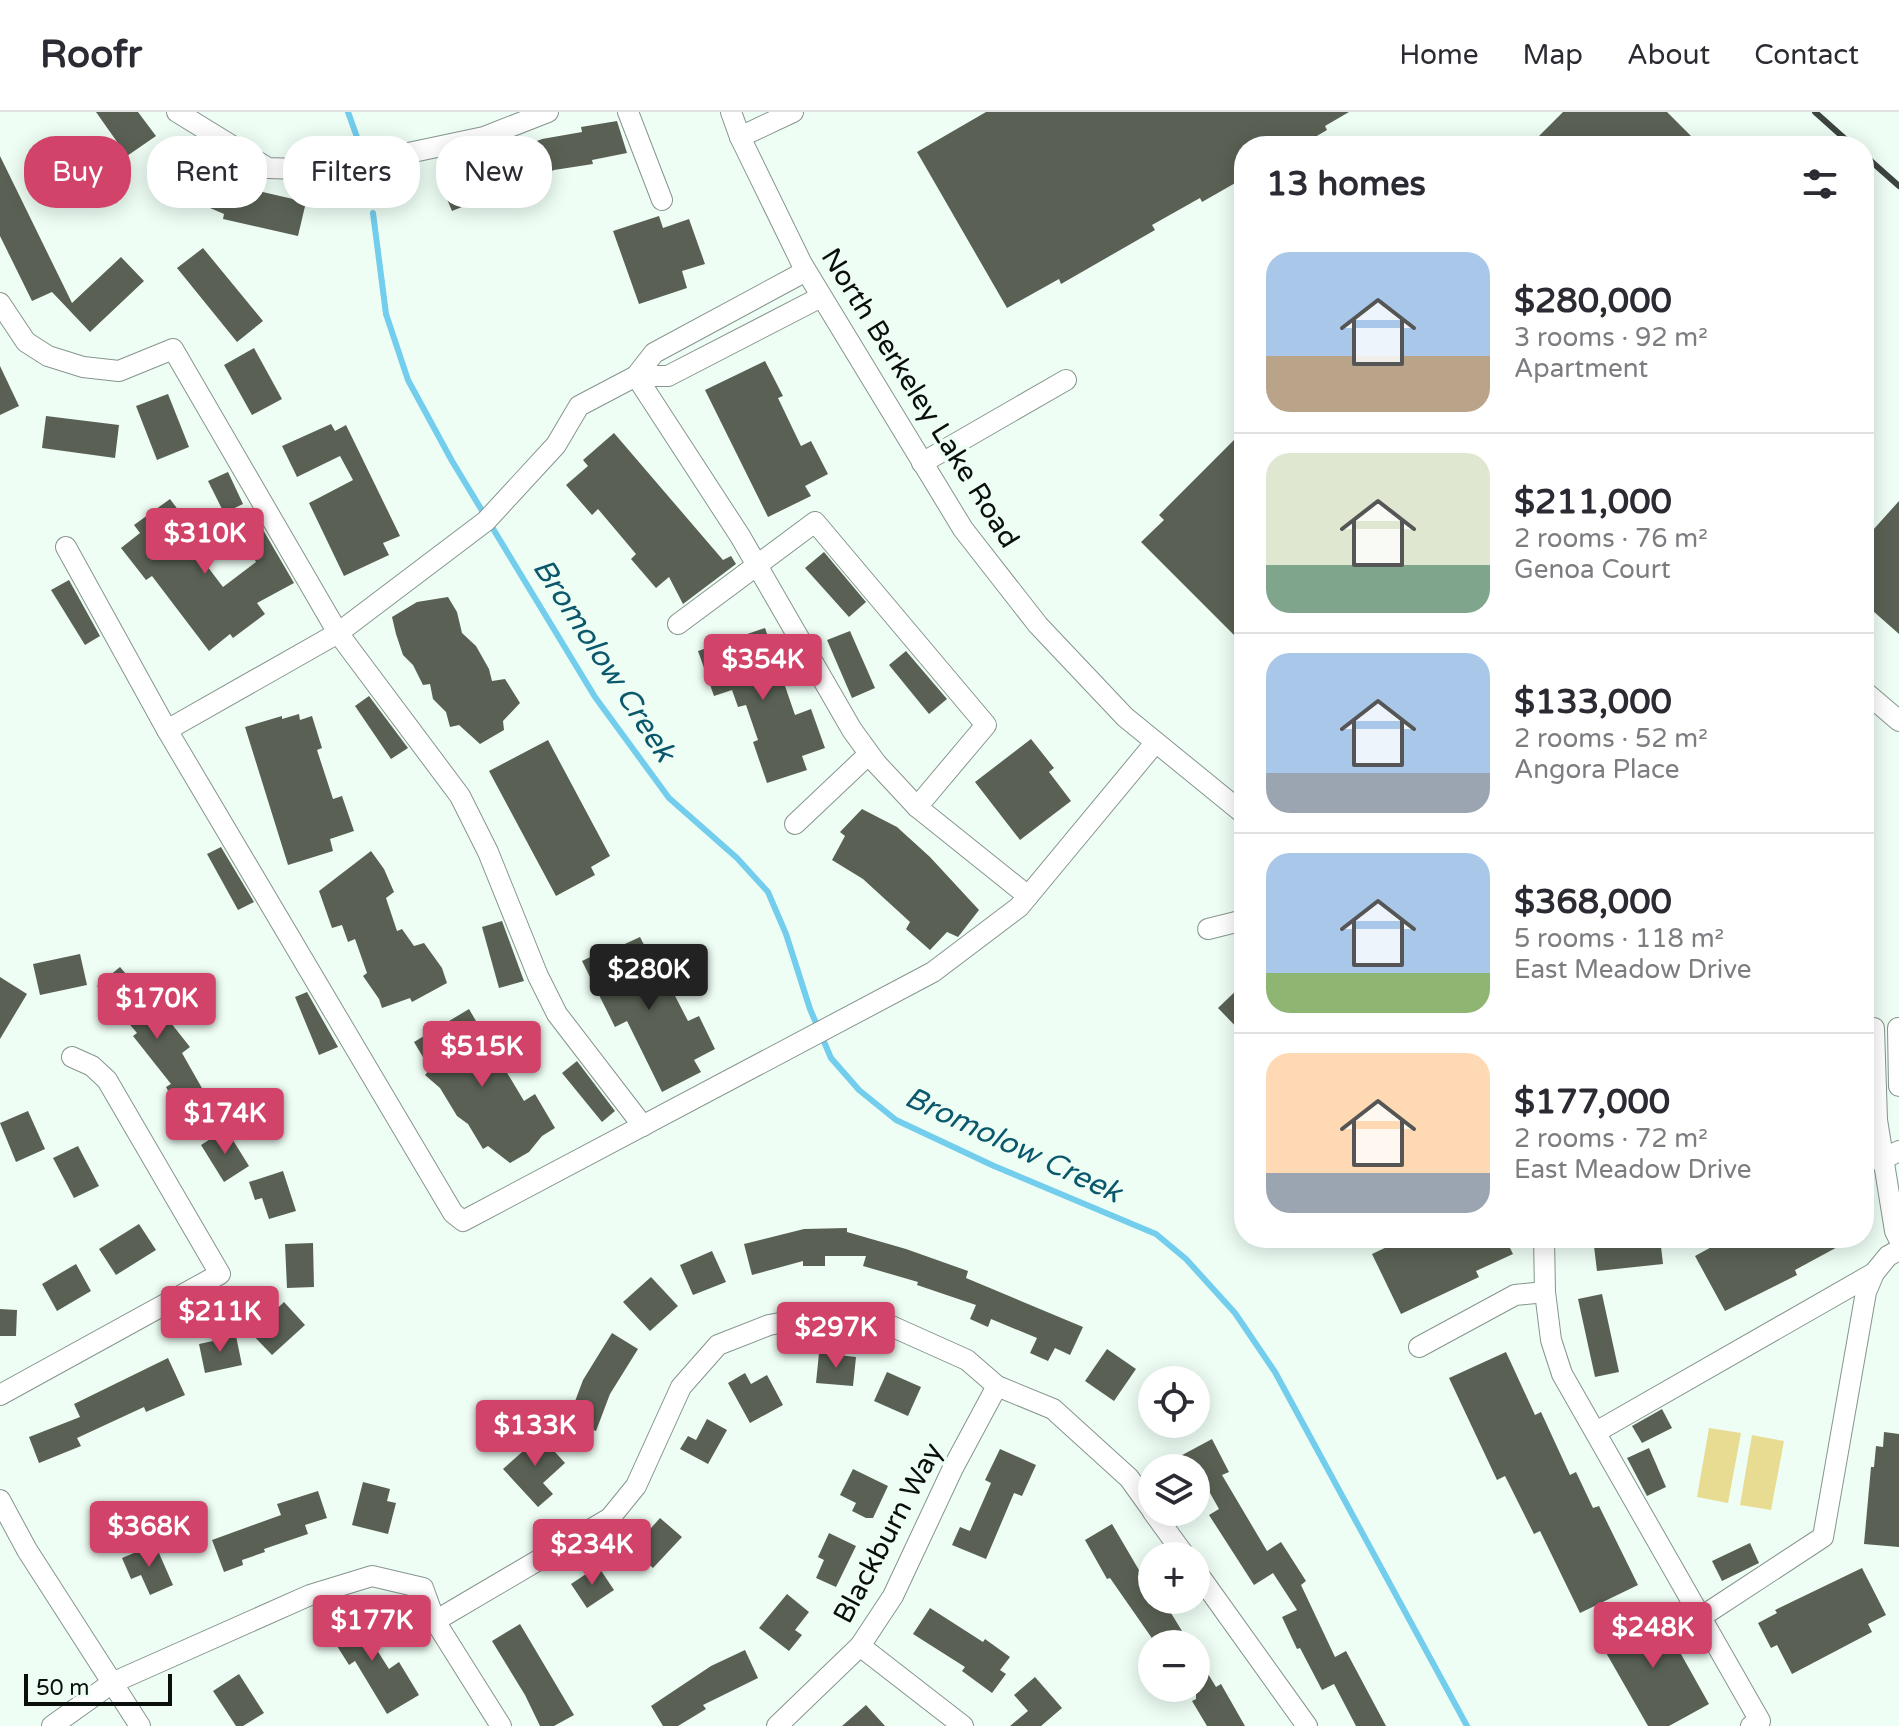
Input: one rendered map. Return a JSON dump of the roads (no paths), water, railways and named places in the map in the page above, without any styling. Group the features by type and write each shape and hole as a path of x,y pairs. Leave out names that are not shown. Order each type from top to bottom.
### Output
{"street":[{"path":"177,112 268,168 328,170 484,137 548,112"},
{"path":"628,112 662,200"},
{"name":"North Berkeley Lake Road","path":"731,112 740,137 806,271 963,529 1038,625 1125,717 1234,806"},
{"path":"740,137 793,112"},
{"path":"167,730 338,633 486,521 556,445 579,406 636,376 654,353 806,271"},
{"path":"636,376 668,376 821,297"},
{"path":"0,303 26,342 48,356 83,367 119,371 173,349 338,633 460,796 488,852 538,976 557,1014 643,1126"},
{"path":"719,318 733,344"},
{"path":"680,339 694,364"},
{"path":"636,376 758,566 852,730 869,754 917,807 1028,896"},
{"path":"922,463 1066,380"},
{"path":"678,624 815,522 986,725 917,807"},
{"path":"66,547 167,730 453,1213 463,1221 933,972 1019,907 1155,743"},
{"path":"1874,700 1899,721"},
{"path":"795,824 869,754"},
{"path":"1208,929 1234,922"},
{"path":"1874,1027 1898,1028 1899,1085 1874,1091"},
{"path":"0,1395 220,1274 107,1080 92,1066 72,1057"},
{"path":"1874,1114 1899,1239"},
{"path":"1544,1248 1545,1292 1551,1340 1562,1374 1760,1721 1751,1726"},
{"path":"1701,1617 1823,1537 1866,1292 1874,1273 1888,1256 1899,1250"},
{"path":"1596,1432 1874,1273"},
{"path":"1419,1347 1515,1295 1545,1292"},
{"path":"435,1621 610,1518 636,1486 681,1387 718,1345 769,1325 819,1316 880,1321 967,1360 997,1386 1053,1409 1129,1478 1138,1490"},
{"name":"Blackburn Way","path":"777,1726 860,1646 893,1596 953,1468 997,1386"},
{"path":"0,1500 27,1550 140,1726"},
{"path":"52,1726 112,1683 310,1595 372,1576 423,1588 435,1621 501,1726"},
{"path":"1210,1591 1307,1726"},
{"path":"860,1646 963,1726"}],"waterway":[{"name":"Bromolow Creek","path":"348,112 357,136"},
{"name":"Bromolow Creek","path":"373,213 386,314 408,380 452,461 595,697 669,798 737,858 768,892 831,1058 859,1090 896,1120 994,1166 1156,1234 1186,1259 1235,1313 1275,1372 1467,1726"}],"railway":[{"path":"1815,112 1842,136"},
{"path":"1874,164 1899,186"}]}
